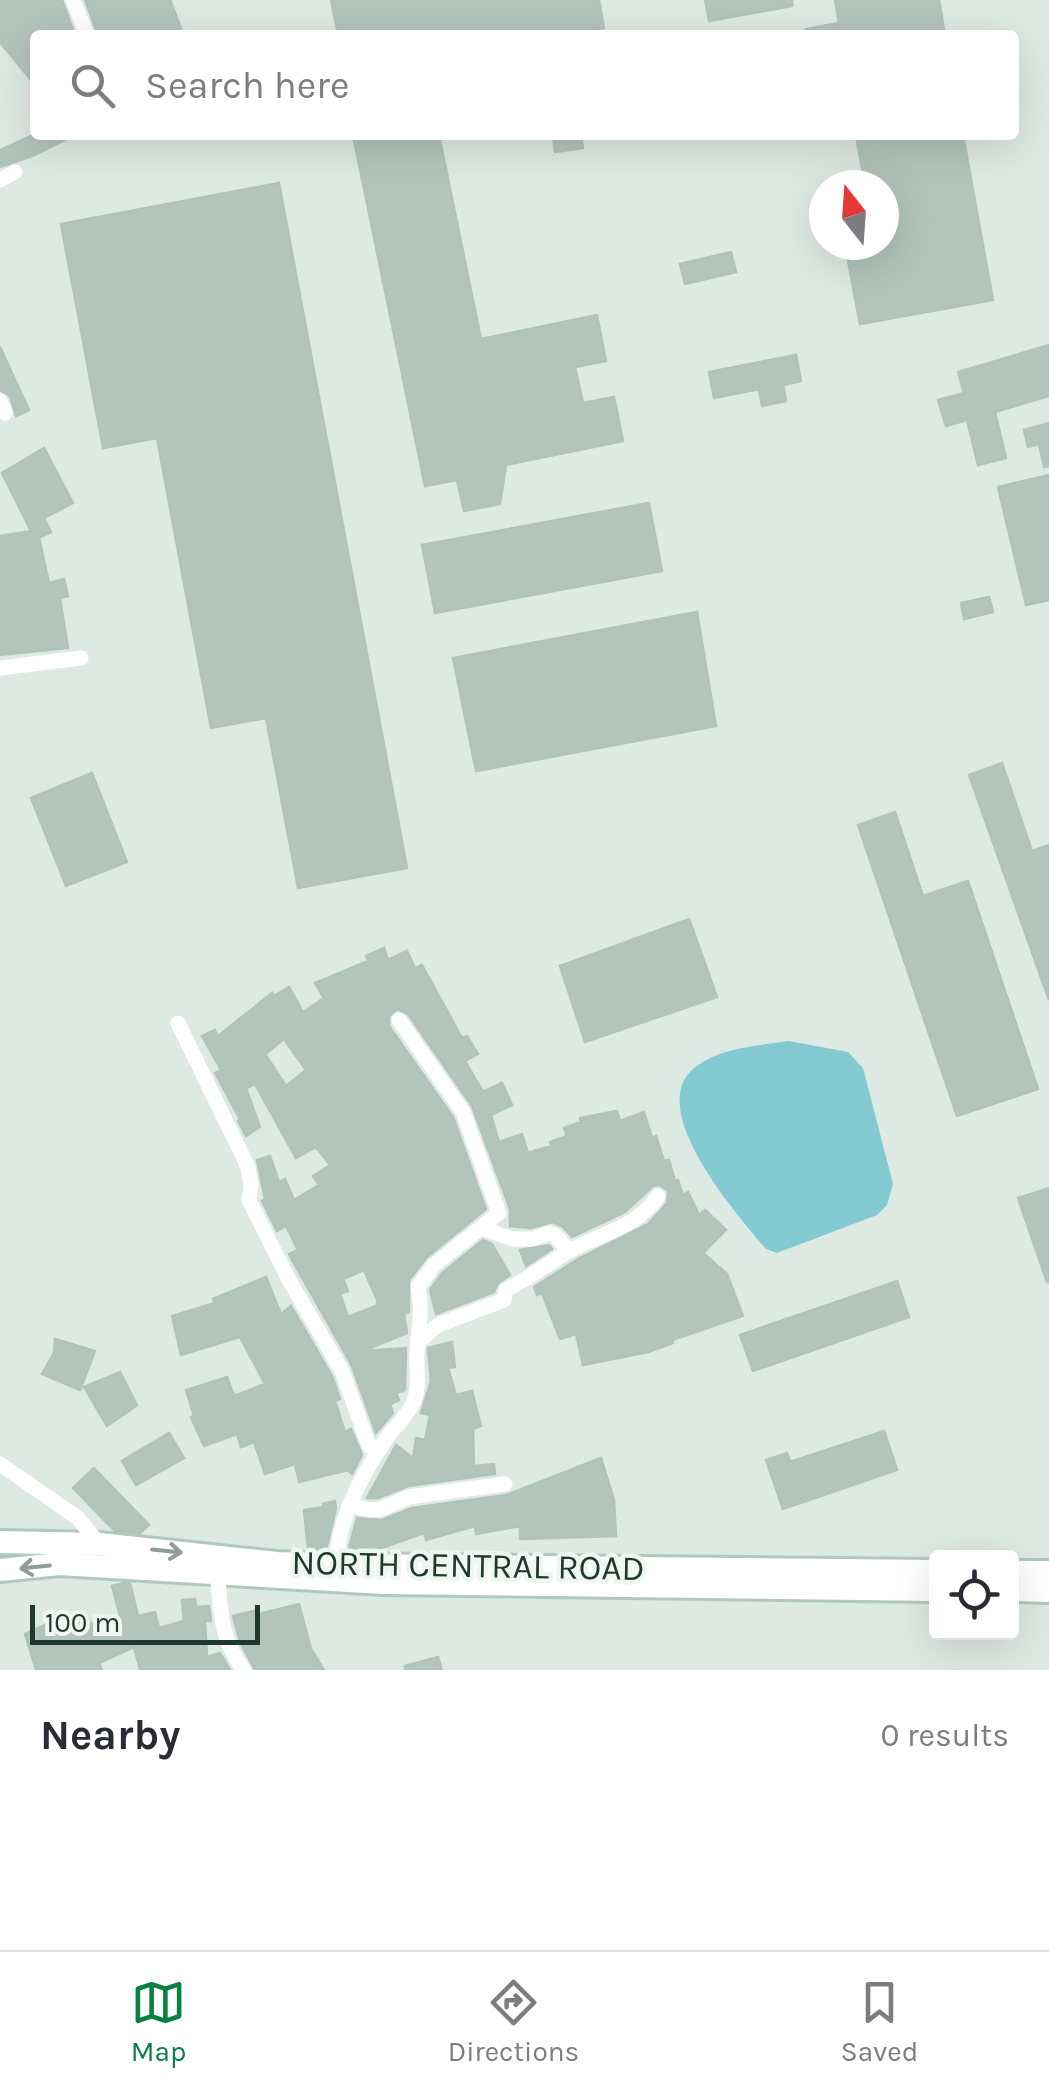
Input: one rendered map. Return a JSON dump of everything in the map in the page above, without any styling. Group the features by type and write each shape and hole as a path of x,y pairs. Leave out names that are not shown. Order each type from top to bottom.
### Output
{"main road":[{"name":"NORTH CENTRAL ROAD","path":"0,1542 99,1544 218,1566"},
{"name":"NORTH CENTRAL ROAD","path":"0,1570 59,1564 218,1566 336,1573 929,1590"},
{"name":"NORTH CENTRAL ROAD","path":"336,1573 929,1571"},
{"path":"1019,1572 1049,1572"},
{"path":"1019,1590 1049,1591"}],"street":[{"path":"73,0 86,30"},
{"path":"0,668 81,658"},
{"path":"336,1573 338,1538 349,1505 381,1448 413,1405 418,1386 423,1307 418,1287 434,1265 499,1214 463,1112 399,1020"},
{"path":"178,1023 248,1167 250,1200 289,1280 342,1371 369,1446 381,1448"},
{"path":"418,1342 438,1325 504,1300 506,1290 569,1251 637,1218 651,1208 658,1196"},
{"path":"481,1228 512,1239 532,1239 548,1233 555,1235 569,1251"},
{"path":"0,1464 78,1518 99,1544"},
{"path":"349,1505 381,1509 408,1497 505,1484"},
{"path":"218,1566 221,1626 230,1652 244,1670"}],"water":[{"path":"789,1041 848,1052 863,1068 893,1184 887,1205 877,1215 777,1253 766,1249 753,1234 701,1163 680,1110 681,1087 693,1069 714,1056"}],"building":[{"path":"0,0 62,0 73,30 30,30 30,79 0,42"},
{"path":"85,0 170,0 181,28 177,30 96,30"},
{"path":"331,0 599,0 604,28 594,30 337,30"},
{"path":"705,0 792,0 792,6 709,21"},
{"path":"835,0 939,0 944,30 806,30 839,23"},
{"path":"30,136 30,140 65,140 0,167 0,150"},
{"path":"354,140 440,140 481,339 597,315 606,361 575,367 583,403 614,397 623,441 506,465 500,504 464,511 457,480 425,486"},
{"path":"554,140 582,140 583,148 555,152"},
{"path":"857,140 964,140 993,300 860,324 848,260 899,260 899,170 862,170"},
{"path":"279,183 407,868 298,888 266,718 211,728 157,438 103,448 61,224"},
{"path":"731,252 736,272 685,284 680,264"},
{"path":"1049,345 1049,396 995,412 1006,458 978,465 967,420 946,426 938,400 964,393 958,372"},
{"path":"0,347 29,410 16,416 10,396 0,390"},
{"path":"796,355 801,381 783,385 786,401 762,406 759,389 714,398 709,372"},
{"path":"1049,423 1049,466 1044,467 1039,444 1028,447 1024,430"},
{"path":"44,448 73,503 44,518 51,532 39,538 49,583 64,579 68,596 60,598 68,648 0,655 0,536 31,531 2,473"},
{"path":"1049,475 1049,600 1026,605 998,487"},
{"path":"649,503 662,571 435,613 422,545"},
{"path":"989,597 993,612 964,619 961,603"},
{"path":"697,612 716,726 476,771 453,658"},
{"path":"1002,763 1032,851 1049,845 1049,1000 969,775"},
{"path":"92,773 127,862 66,886 31,798"},
{"path":"895,812 923,896 968,881 1038,1089 957,1116 858,825"},
{"path":"689,919 717,997 585,1042 560,966"},
{"path":"384,948 388,960 407,951 415,968 422,965 462,1038 467,1036 478,1054 465,1061 483,1092 502,1083 512,1105 491,1115 499,1142 522,1134 528,1153 567,1136 564,1128 581,1122 580,1118 617,1111 620,1121 644,1112 652,1138 656,1136 664,1161 669,1160 683,1195 688,1192 699,1215 705,1210 726,1230 703,1253 727,1274 743,1316 648,1352 583,1365 576,1334 560,1339 542,1293 537,1295 534,1287 578,1259 648,1224 667,1203 668,1191 660,1185 653,1186 625,1212 572,1237 553,1222 531,1228 510,1226 510,1209 472,1106 408,1014 397,1009 389,1016 389,1026 453,1117 486,1209 427,1257 409,1280 409,1312 404,1314 407,1333 363,1351 406,1348 405,1390 396,1393 399,1400 390,1404 393,1413 376,1433 352,1366 289,1254 298,1250 286,1226 277,1231 262,1201 265,1199 257,1160 270,1156 279,1182 285,1179 294,1200 319,1185 313,1176 330,1165 316,1147 296,1158 255,1084 246,1088 260,1127 246,1136 215,1073 221,1070 202,1036 215,1030 218,1036 272,993 274,996 289,987 303,1012 324,998 315,983 368,961 366,956","holes":["284,1039 306,1070 286,1086 265,1054","364,1270 378,1302 348,1317 340,1294 348,1291 343,1279"]},
{"path":"1049,1188 1049,1282 1047,1282 1018,1198"},
{"path":"483,1240 492,1244 510,1275 498,1283 494,1292 436,1314 430,1290 442,1273"},
{"path":"549,1245 552,1249 526,1266 520,1250"},
{"path":"266,1277 281,1314 291,1306 332,1376 345,1432 351,1429 362,1455 352,1474 348,1470 299,1482 295,1464 265,1474 254,1442 241,1447 237,1434 204,1446 191,1417 194,1416 186,1390 227,1377 234,1396 265,1384 240,1337 181,1355 172,1316 215,1303 213,1299"},
{"path":"897,1281 909,1317 753,1371 740,1335"},
{"path":"55,1339 95,1351 80,1390 42,1374 54,1353"},
{"path":"452,1342 455,1367 448,1368 456,1395 472,1391 481,1426 473,1429 474,1466 494,1464 495,1474 408,1486 378,1498 367,1498 396,1445 413,1458 416,1438 425,1440 430,1415 421,1413 431,1381 428,1348"},
{"path":"120,1372 137,1405 107,1426 84,1387"},
{"path":"884,1431 897,1470 783,1509 766,1460 787,1453 790,1462"},
{"path":"169,1433 184,1458 136,1485 122,1461"},
{"path":"601,1458 614,1500 616,1536 520,1539 520,1526 476,1534 475,1526 426,1540 424,1533 376,1550 349,1548 357,1518 382,1520 412,1508 506,1495"},
{"path":"94,1468 149,1525 140,1533 115,1531 73,1488"},
{"path":"335,1501 326,1550 308,1549 304,1510"},
{"path":"130,1583 138,1616 155,1612 159,1628 184,1621 182,1600 195,1599 196,1607 209,1606 211,1621 205,1621 207,1657 220,1653 230,1670 140,1670 134,1647 99,1663 102,1670 36,1670 25,1634 56,1620 60,1629 87,1616 91,1624 120,1616 112,1586"},
{"path":"299,1604 311,1649 324,1670 255,1670 240,1642 233,1616"},
{"path":"438,1657 442,1670 405,1670 405,1666"}]}
